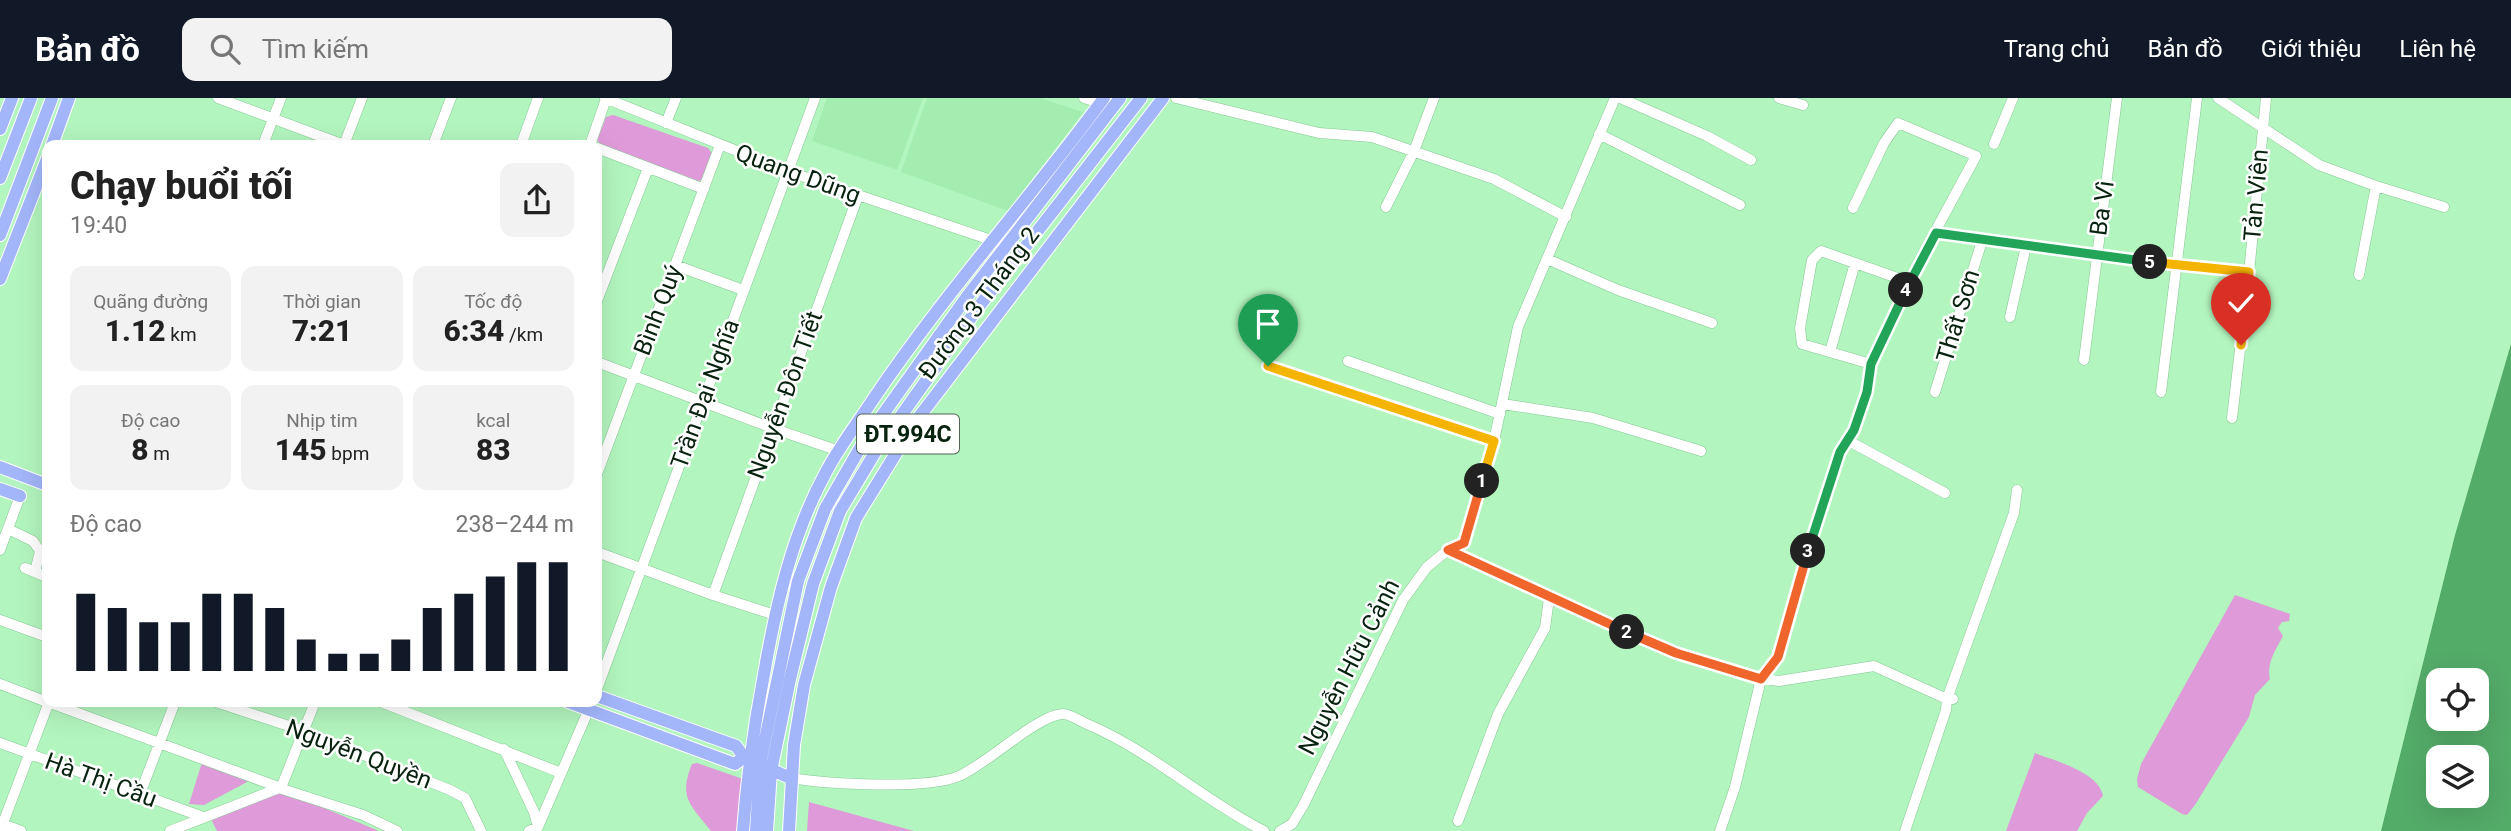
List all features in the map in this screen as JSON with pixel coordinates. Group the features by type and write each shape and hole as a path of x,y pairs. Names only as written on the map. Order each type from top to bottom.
{"main road":[{"path":"0,129 12,98"},
{"path":"0,178 30,98"},
{"path":"0,235 52,98"},
{"path":"54,140 69,98"},
{"name":"Đường 3 Tháng 2","path":"767,831 756,762 790,679 813,584 840,511 876,451 977,309 1140,98"},
{"name":"Đường 3 Tháng 2","path":"789,831 790,778 797,719 807,677 845,545 869,496 916,422 1163,98"},
{"name":"Đường 3 Tháng 2","path":"743,831 756,762 798,581 825,509 864,441 999,245 1109,102"},
{"path":"1132,109 1146,120"},
{"path":"0,137 14,142"},
{"path":"33,149 42,154"},
{"path":"0,279 42,170"},
{"name":"Đường 3 Tháng 2","path":"756,831 756,762 775,615 796,542 825,473 839,451 929,320 999,245"},
{"path":"0,467 42,483"},
{"path":"0,489 20,496"},
{"path":"829,541 845,545"},
{"path":"602,698 736,746 756,762 790,778"},
{"path":"592,707 735,765 756,762"}],"street":[{"path":"218,98 330,140"},
{"path":"265,140 281,98"},
{"path":"346,140 362,98"},
{"path":"435,140 451,98"},
{"path":"523,140 538,98"},
{"path":"592,140 606,98"},
{"name":"Quang Dũng","path":"606,98 787,171 999,245"},
{"path":"666,123 676,98"},
{"name":"Trần Đại Nghĩa","path":"602,676 815,98"},
{"path":"1084,98 1109,102"},
{"path":"1176,98 1319,133 1372,137 1494,179 1566,218"},
{"path":"1386,207 1414,151 1434,98"},
{"name":"Nguyễn Hữu Cảnh","path":"1280,831 1292,824 1303,806 1403,600 1427,567 1448,550 1464,543 1502,409 1518,327 1615,98"},
{"path":"1620,98 1707,136 1751,160"},
{"path":"1779,98 1803,105"},
{"path":"1994,144 2012,98"},
{"name":"Ba Vì","path":"2084,360 2117,98"},
{"path":"2161,392 2197,98"},
{"path":"2218,98 2319,165 2376,187 2444,207"},
{"name":"Tản Viên","path":"2232,418 2266,98"},
{"path":"1720,831 1735,787 1761,679 1778,657 1794,596 1840,452 1854,430 1867,392 1871,364 1909,282 1976,156 1898,123 1884,143 1853,208"},
{"path":"1600,134 1740,205"},
{"name":"Bình Quý","path":"602,461 720,145"},
{"path":"602,150 704,188"},
{"path":"602,284 648,168"},
{"path":"2359,275 2376,187"},
{"name":"Nguyễn Đôn Tiết","path":"713,595 858,196"},
{"path":"1936,233 2096,256 2249,272"},
{"name":"Thất Sơn","path":"1935,392 1982,241"},
{"path":"2010,317 2026,246"},
{"path":"1871,364 1802,344 1800,328 1812,260 1821,251 1909,282"},
{"path":"1547,259 1618,289 1712,323"},
{"path":"1830,352 1856,263"},
{"path":"675,265 743,290"},
{"path":"1348,361 1502,409 1593,418 1701,451"},
{"path":"602,364 839,451"},
{"path":"1268,366 1494,441"},
{"path":"1847,440 1945,494"},
{"path":"1905,831 2014,513 2017,490"},
{"path":"0,550 20,496"},
{"path":"8,529 33,541 40,551 30,570 42,575"},
{"path":"1448,550 1549,598 1676,653 1761,679 1779,681 1874,666 1950,699"},
{"path":"602,554 775,615"},
{"path":"1458,821 1498,714 1545,628 1549,598"},
{"path":"806,614 821,622"},
{"path":"0,620 42,635"},
{"path":"790,679 807,677"},
{"path":"0,684 42,700"},
{"path":"21,831 1,826 46,707"},
{"path":"62,707 281,788 363,815 397,831"},
{"path":"140,794 173,707"},
{"name":"Nguyễn Quyền","path":"231,707 304,731 450,790 465,799 481,831"},
{"path":"170,831 281,788 313,707"},
{"path":"394,707 561,773"},
{"path":"536,830 590,707"},
{"path":"790,778 866,783 935,783 958,776 984,762 1045,718 1065,714 1108,733 1264,831"},
{"name":"Hà Thị Cầu","path":"0,743 203,817"},
{"path":"504,749 534,812 536,830"}],"shaded area":[{"path":"827,98 923,98 897,170 812,141"},
{"path":"927,98 1040,98 1083,112 1008,211 901,172"},
{"path":"613,115 708,148 713,155 704,179 696,182 602,146 602,140 597,140 606,117"},
{"path":"2511,344 2511,831 2381,831 2455,535"},
{"path":"2235,595 2290,614 2289,621 2282,622 2278,628 2283,636 2271,662 2270,679 2255,695 2249,717 2195,805 2187,815 2182,814 2138,787 2137,779 2141,764"},
{"path":"2035,753 2075,768 2094,780 2100,788 2103,796 2087,813 2077,831 2006,831"},
{"path":"203,759 248,778 247,782 204,805 189,804"},
{"path":"697,763 743,779 741,831 711,831 693,807 686,785 692,764"},
{"path":"276,791 293,795 379,831 217,831 213,818"},
{"path":"809,802 914,831 807,831"}],"route":[{"path":"1268,366 1494,441 1464,543 1448,550 1676,653 1761,679 1778,657 1794,596 1840,452 1854,430 1867,392 1871,364 1917,265 1936,233 2096,256 2249,272 2241,345"}]}
